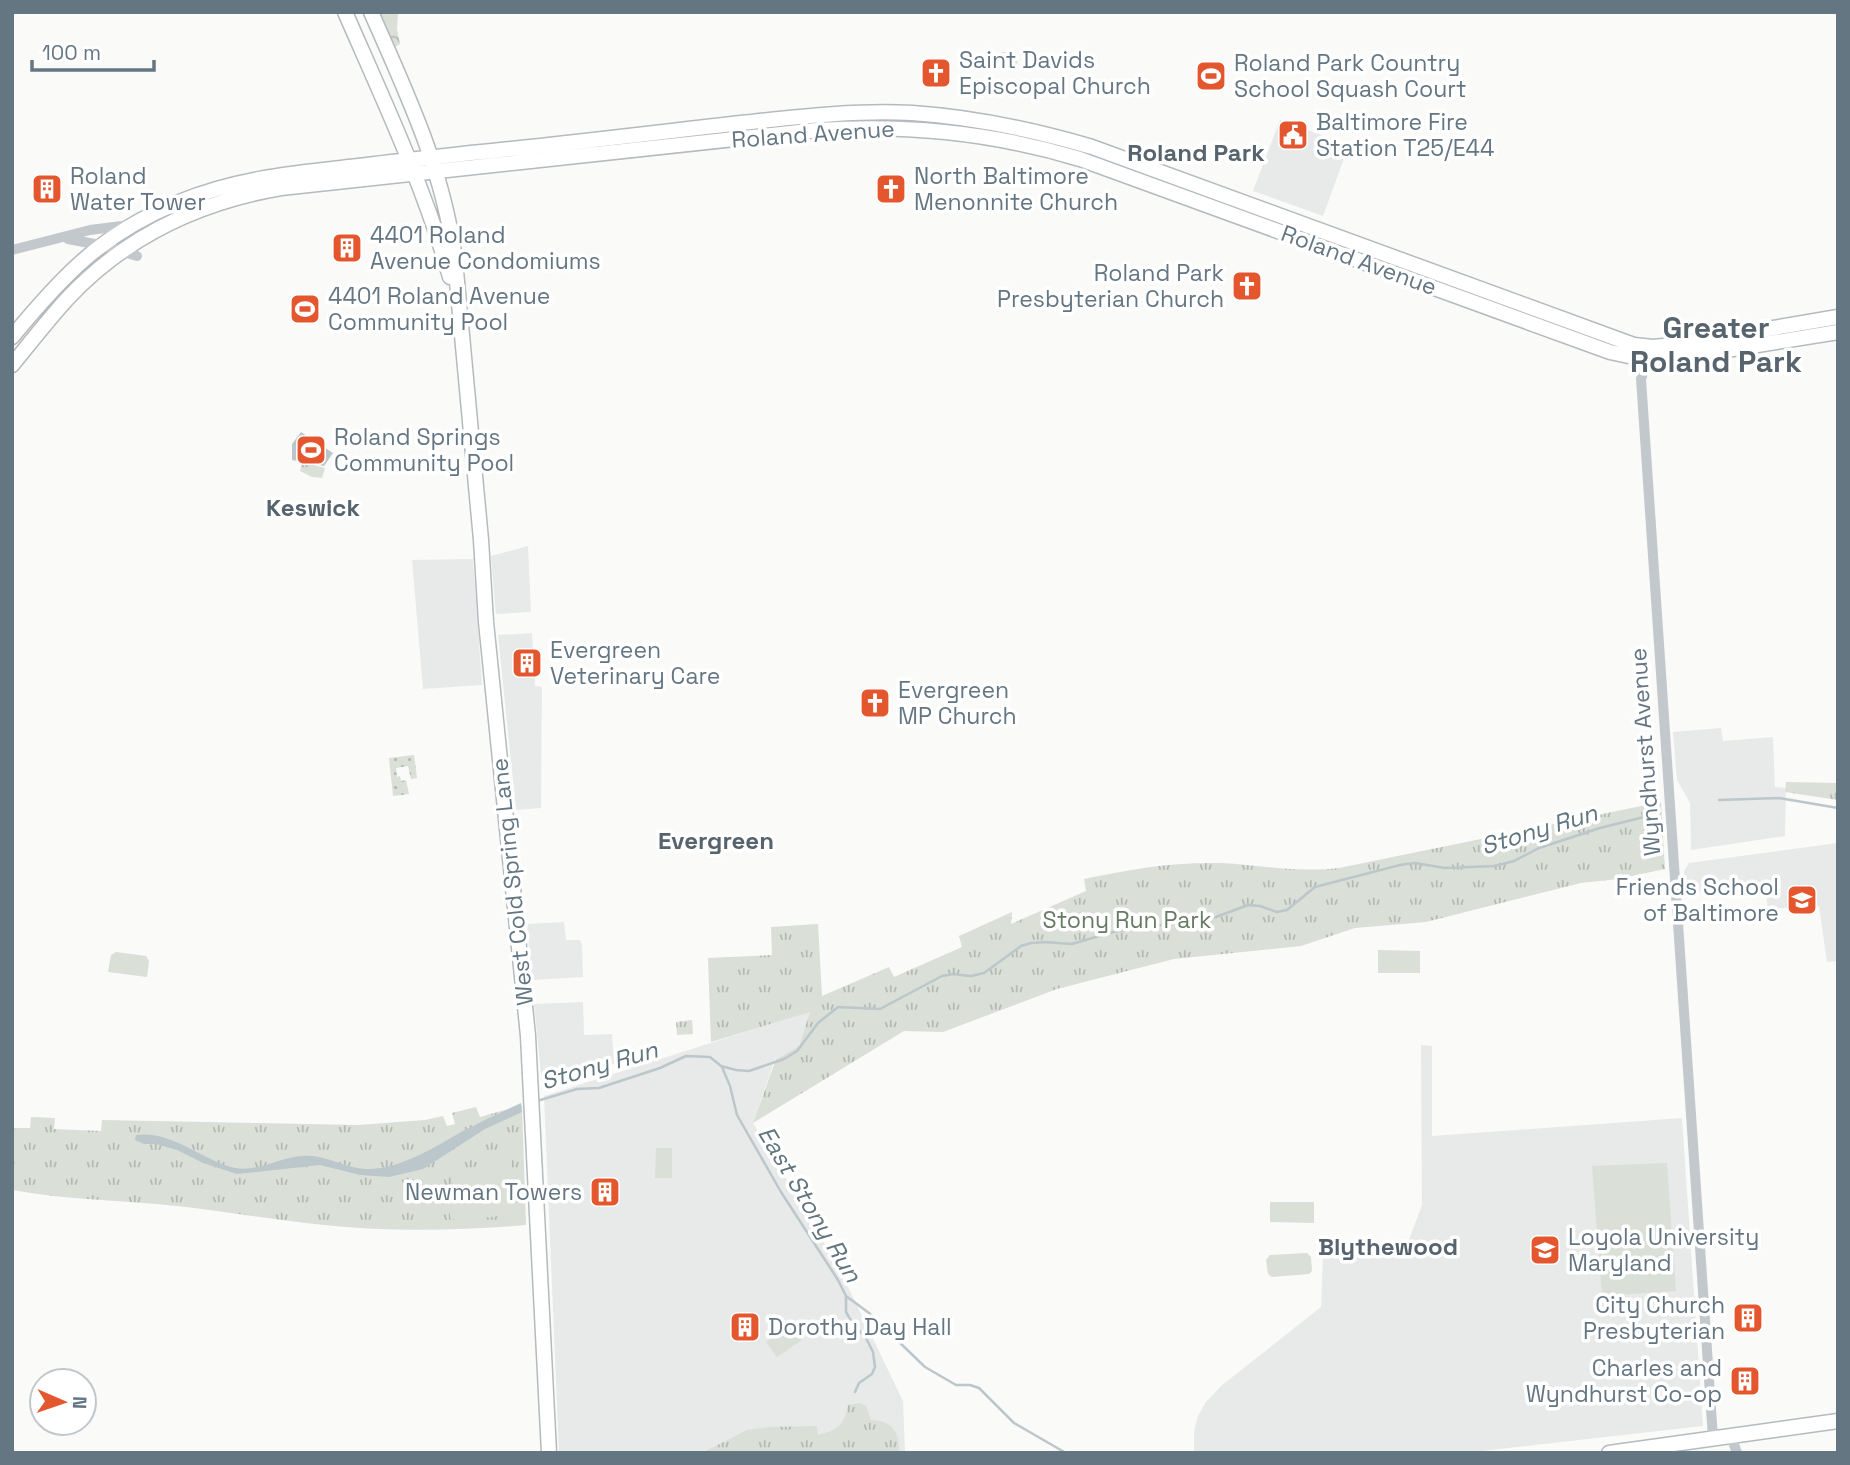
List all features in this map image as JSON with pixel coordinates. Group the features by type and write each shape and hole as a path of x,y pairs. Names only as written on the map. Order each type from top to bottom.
{"main road":[{"name":"West Cold Spring Lane","path":"345,12 412,166 440,244 460,313"},
{"name":"West Cold Spring Lane","path":"371,12 434,164 452,234 481,540 486,622 528,1037 549,1453"},
{"name":"Roland Avenue","path":"130,225 199,194 242,181 836,129 912,129 977,135 1080,159 1610,352 1651,353 1678,358 1838,332"},
{"name":"Roland Avenue","path":"129,254 143,236 170,221 231,198 281,187 412,166"},
{"path":"12,337 65,276 100,245 130,225"},
{"path":"12,365 66,300 129,254"},
{"name":"Roland Avenue","path":"1651,353 1838,317"},
{"path":"1609,1453 1838,1421"}],"street":[{"name":"Roland Avenue","path":"12,250 106,227 130,225"},
{"name":"Roland Avenue","path":"61,238 100,245 129,254"},
{"name":"Wyndhurst Avenue","path":"1651,353 1641,379 1713,1438"},
{"path":"1731,1436 1737,1453"}],"shaded area":[{"path":"1280,120 1349,145 1323,216 1253,191"},
{"name":"4401 Roland Avenue Community Pool","path":"318,299 319,318 293,320 291,301"},
{"name":"Roland Springs Community Pool","path":"301,432 333,453 324,466 292,460 292,444"},
{"path":"528,546 531,612 496,614 491,556"},
{"path":"473,559 482,685 423,689 412,560"},
{"path":"532,633 535,686 542,687 541,808 516,810 498,635"},
{"path":"1721,728 1723,741 1773,737 1775,787 1786,788 1785,836 1691,850 1690,803 1677,780 1673,732"},
{"name":"Friends School of Baltimore","path":"1838,843 1838,961 1827,962 1819,906 1768,909 1765,887 1685,893 1684,871 1689,863"},
{"path":"564,922 566,940 580,940 582,945 583,977 532,980 527,924"},
{"path":"583,1002 584,1035 612,1034 614,1064 542,1084 534,1004"},
{"path":"811,1011 799,1046 775,1059 753,1123 838,1266 903,1401 905,1453 559,1453 544,1096"},
{"name":"Loyola University Maryland","path":"1421,1045 1432,1046 1432,1136 1682,1118 1703,1426 1464,1453 1194,1453 1194,1431 1206,1402 1221,1386 1321,1307 1323,1255 1389,1254 1407,1245 1422,1205"},
{"path":"521,1103 522,1112 485,1129 423,1169 389,1177 360,1175 320,1165 237,1174 203,1163 177,1150 135,1140 136,1135 161,1137 219,1163 240,1169 311,1156 357,1168 377,1169 403,1162"}],"green space":[{"path":"378,12 398,12 400,44 393,48"},
{"path":"1001,52 1018,53 1017,68 1000,67"},
{"path":"302,462 325,468 322,478 300,471"},
{"path":"414,755 417,778 411,779 408,766 396,768 397,777 400,776 401,781 406,780 409,794 393,796 389,758"},
{"path":"1786,782 1838,783 1838,800 1785,792"},
{"name":"Stony Run Park","path":"1661,802 1665,869 1618,879 1581,883 1426,922 1355,928 1301,946 1174,959 1057,989 943,1032 904,1031 753,1123 776,1059 799,1046 810,1012 711,1042 708,958 772,955 771,927 818,924 822,996 889,967 894,977 962,947 959,936 1012,912 1011,924 1086,891 1084,879 1135,869 1185,864 1220,863 1309,870 1339,868"},
{"path":"1378,950 1420,951 1420,973 1378,973"},
{"path":"116,952 146,956 149,961 147,977 108,972 111,955"},
{"path":"692,1020 693,1034 677,1035 676,1022"},
{"path":"522,1105 526,1225 420,1230 341,1227 177,1206 12,1190 12,1128 30,1128 31,1117 55,1118 54,1129 101,1131 102,1120 358,1125 443,1116 447,1126 455,1124 452,1113 476,1107 480,1117"},
{"path":"656,1148 672,1148 672,1178 655,1178"},
{"path":"512,1152 511,1215 451,1219 449,1212 454,1175"},
{"path":"1667,1163 1676,1291 1602,1296 1592,1166"},
{"path":"1270,1202 1314,1202 1314,1223 1270,1222"},
{"path":"1307,1253 1311,1257 1312,1271 1309,1274 1272,1277 1268,1274 1266,1260 1270,1255"},
{"path":"791,1324 802,1340 777,1357 766,1342"},
{"path":"860,1403 866,1406 871,1420 884,1422 893,1429 898,1439 899,1453 702,1453 747,1430 817,1426 818,1435 825,1433 842,1422 848,1405"}],"waterway":[{"name":"Stony Run","path":"1719,800 1779,798 1838,808"},
{"name":"Stony Run","path":"537,1101 577,1089 599,1088 660,1068 686,1056 710,1057 721,1066 749,1071 784,1059 797,1051 818,1023 838,1007 880,1009 942,976 984,973 1021,946 1031,943 1072,944 1113,932 1216,917 1248,905 1277,912 1287,910 1315,887 1415,863 1445,868 1495,866 1600,828 1660,813"},
{"name":"East Stony Run","path":"722,1067 737,1115 781,1192 838,1280 846,1296 846,1312 873,1352 875,1367 872,1374 859,1383 855,1392"},
{"path":"846,1296 869,1313 925,1367 956,1385 979,1388 1014,1423 1066,1453"}],"place":[{"name":"Saint Davids Episcopal Church","path":"936,73"},
{"name":"Roland Park Country School Squash Court","path":"1211,76"},
{"name":"Baltimore Fire Station T25/E44","path":"1293,135"},
{"name":"Roland Water Tower","path":"47,189"},
{"name":"North Baltimore Menonnite Church","path":"891,189"},
{"name":"4401 Roland Avenue Condomiums","path":"347,248"},
{"name":"Roland Park Presbyterian Church","path":"1247,286"},
{"name":"4401 Roland Avenue Community Pool","path":"305,309"},
{"name":"Roland Springs Community Pool","path":"311,450"},
{"name":"Evergreen Veterinary Care","path":"527,663"},
{"name":"Evergreen MP Church","path":"875,703"},
{"name":"Friends School of Baltimore","path":"1802,900"},
{"name":"Newman Towers","path":"605,1192"},
{"name":"Loyola University Maryland","path":"1545,1250"},
{"name":"City Church Presbyterian","path":"1748,1318"},
{"name":"Dorothy Day Hall","path":"745,1327"},
{"name":"Charles and Wyndhurst Co-op","path":"1745,1381"}],"district":[{"name":"Roland Park","path":"1196,152"},
{"name":"Greater Roland Park","path":"1716,344"},
{"name":"Keswick","path":"313,507"},
{"name":"Evergreen","path":"716,840"},
{"name":"Blythewood","path":"1388,1246"}]}
